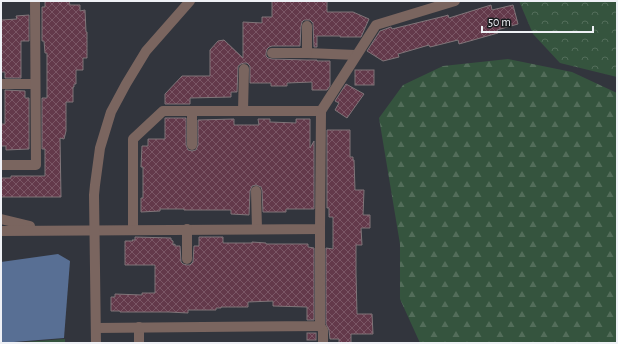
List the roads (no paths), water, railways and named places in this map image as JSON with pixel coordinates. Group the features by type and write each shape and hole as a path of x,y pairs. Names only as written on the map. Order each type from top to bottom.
{"street":[{"path":"1,165 36,165 34,1"},
{"path":"96,343 94,195 100,148 111,112 146,51 190,1"},
{"path":"323,343 323,330 320,326 321,111 376,25 455,1"},
{"path":"307,26 307,53"},
{"path":"272,53 356,55"},
{"path":"243,111 244,69"},
{"path":"1,84 35,84"},
{"path":"133,230 134,139 163,111 321,111"},
{"path":"192,111 192,145"},
{"path":"256,191 257,229"},
{"path":"1,219 45,230"},
{"path":"187,259 188,229"},
{"path":"1,231 320,229"},
{"path":"96,328 320,326"},
{"path":"139,327 139,343"}],"water":[{"path":"58,254 70,261 64,338 1,343 1,262"}]}
